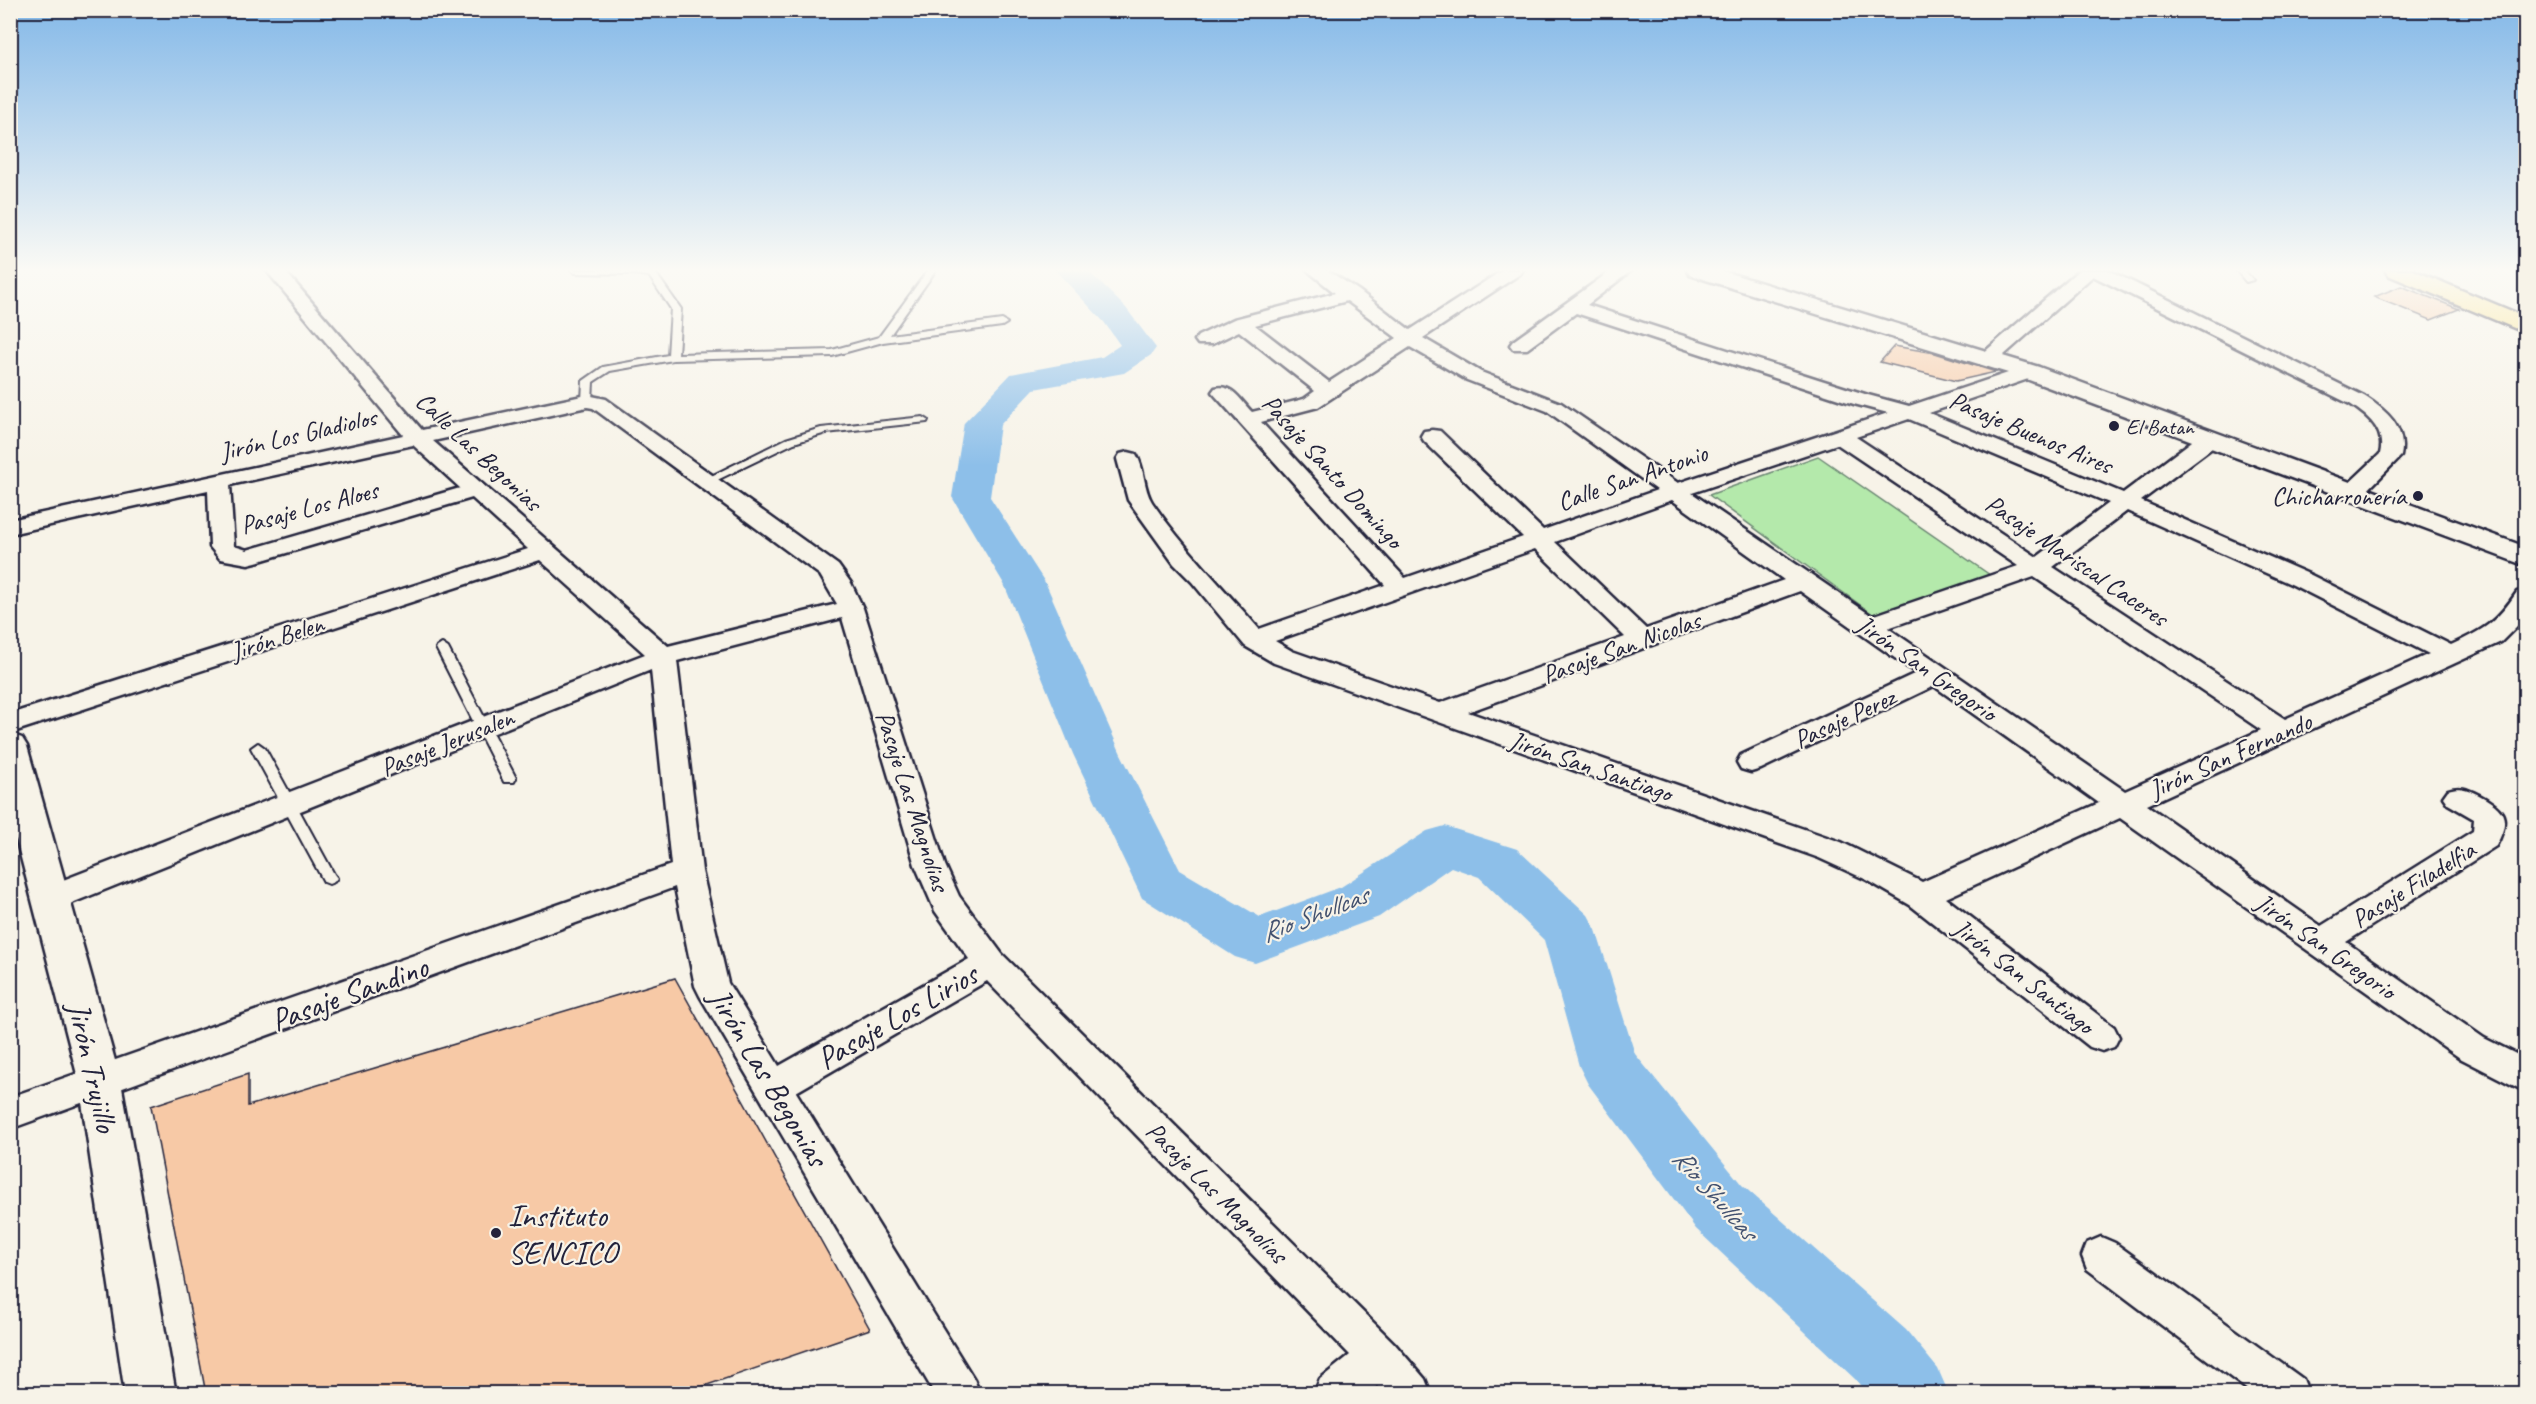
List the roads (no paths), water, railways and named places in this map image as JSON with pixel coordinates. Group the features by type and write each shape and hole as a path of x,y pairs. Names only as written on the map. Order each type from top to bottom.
{"main road":[{"path":"1914,336 2030,372 2526,557"},
{"name":"Jirón Trujillo","path":"10,746 100,1082 151,1394"}],"street":[{"name":"Calle Las Begonias","path":"330,336 416,437 663,656"},
{"path":"1205,340 1214,336"},
{"path":"1257,336 1328,392"},
{"name":"Jirón San Gregorio","path":"1406,336 1474,376 1554,407 2472,1048 2526,1077"},
{"path":"1249,419 1311,403 1413,336"},
{"path":"1520,345 1533,336"},
{"name":"Pasaje Buenos Aires","path":"1663,336 1861,400 1910,412 2125,502 2302,580 2451,655"},
{"path":"1988,359 2015,336"},
{"path":"2227,336 2357,400 2375,413 2391,435 2393,449 2390,456 2352,493"},
{"name":"Calle San Antonio","path":"1254,640 1675,491 2030,372"},
{"name":"Pasaje Santo Domingo","path":"1222,392 1401,588"},
{"name":"Jirón Los Gladiolos","path":"10,527 416,437 593,402"},
{"name":"Pasaje Las Magnolias","path":"593,402 830,570 839,583 850,608 930,865 946,902 990,963 1380,1357 1410,1394"},
{"path":"1432,436 1642,639"},
{"name":"Pasaje Mariscal Caceres","path":"1839,436 2283,731"},
{"path":"1868,626 2037,568 2208,440"},
{"name":"Jirón San Santiago","path":"1128,459 1139,500 1182,559 1201,577 1254,640 1283,657 1830,850 1878,872 1921,896 2102,1037"},
{"name":"Pasaje Los Aloes","path":"219,481 222,547 228,555 248,557 476,490"},
{"name":"Jirón Belen","path":"10,724 544,551"},
{"name":"Pasaje San Nicolas","path":"1439,713 1803,581"},
{"name":"Jirón San Fernando","path":"1921,896 2492,636 2519,609 2526,597"},
{"name":"Pasaje Jerusalen","path":"51,898 663,656 850,608"},
{"name":"Jirón Las Begonias","path":"663,656 687,871 712,986 959,1394"},
{"name":"Pasaje Perez","path":"1750,762 1937,675"},
{"name":"Pasaje Filadelfia","path":"2321,942 2485,838 2490,826 2487,813 2458,796"},
{"name":"Pasaje Sandino","path":"10,1113 687,871"},
{"name":"Pasaje Los Lirios","path":"774,1088 990,963"},
{"path":"2101,1256 2288,1394"},
{"path":"1335,1394 1380,1357"}],"lane":[{"path":"673,357 674,336"},
{"path":"882,339 885,336"},
{"path":"593,402 588,381 607,369 673,357 832,353 882,339 908,336"},
{"path":"705,482 790,441 825,430 923,420"},
{"path":"442,648 510,778"},
{"path":"258,748 329,878"}],"waterway":[{"name":"Rio Shullcas","path":"1130,336 1139,348 1112,366 1023,381 982,423 971,497 1025,584 1097,754 1161,884 1255,941 1360,902 1445,845 1498,863 1569,930 1609,1066 1719,1207 1881,1355 1913,1394"}],"place":[{"name":"El Batan","path":"2114,426"},
{"name":"Chicharronería","path":"2418,496"},
{"name":"Instituto SENCICO","path":"496,1233"}]}
